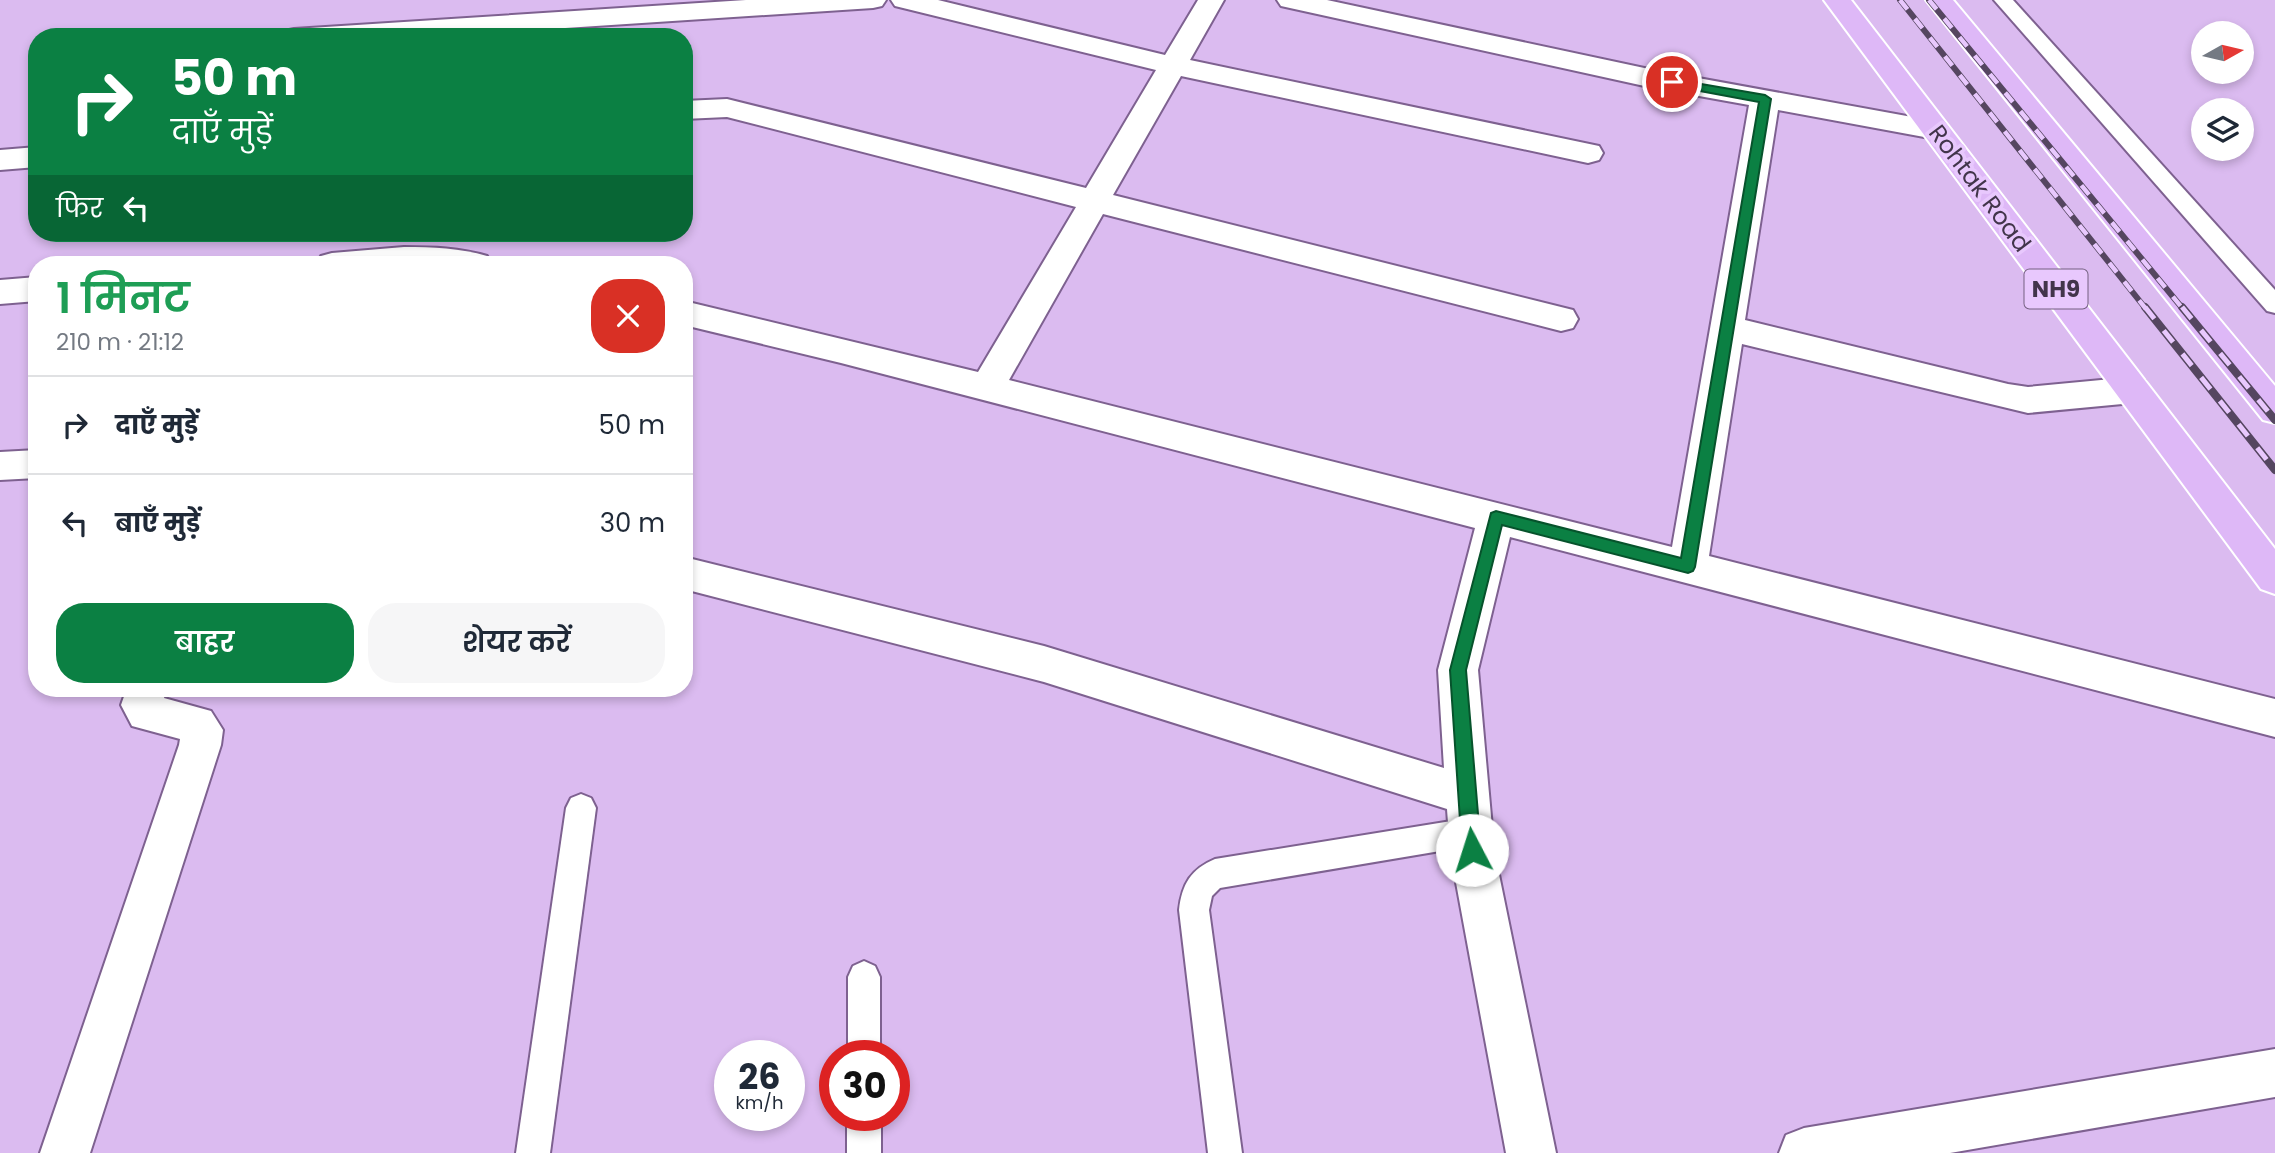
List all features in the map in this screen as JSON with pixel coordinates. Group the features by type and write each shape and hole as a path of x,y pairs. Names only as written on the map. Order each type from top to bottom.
{"highway":[{"name":"Rohtak Road","path":"1837,0 2275,578"},
{"path":"1939,0 2275,410"}],"street":[{"path":"401,28 497,20 873,0"},
{"path":"904,0 1172,65 1588,153"},
{"path":"987,387 1211,0"},
{"path":"1290,0 1649,78 1935,130"},
{"path":"1688,567 1765,99"},
{"path":"693,110 727,108 1561,319"},
{"path":"0,160 28,158"},
{"path":"0,292 28,290"},
{"path":"693,315 987,387 2275,718"},
{"path":"1728,328 2008,397 2028,400 2133,390"},
{"path":"0,467 28,465"},
{"path":"1496,518 1458,670 1469,814 1531,1153"},
{"path":"693,574 1044,664 1469,814"},
{"path":"65,1153 200,745 202,730 196,724 146,713 142,705 145,697"},
{"path":"1804,1153 2275,1073"}],"lane":[{"path":"2003,0 2275,305"},
{"path":"533,1153 581,808"},
{"path":"1225,1153 1194,910 1196,891 1202,880 1215,874 1469,814"},
{"path":"864,977 864,1040"},
{"path":"864,1131 864,1153"}],"railway":[{"path":"1900,0 2146,309"},
{"path":"1929,0 2183,309"},
{"path":"2145,307 2275,470"},
{"path":"2182,307 2275,420"}],"route":[{"path":"1472,850 1458,670 1496,518 1688,567 1765,99 1672,82"}]}
